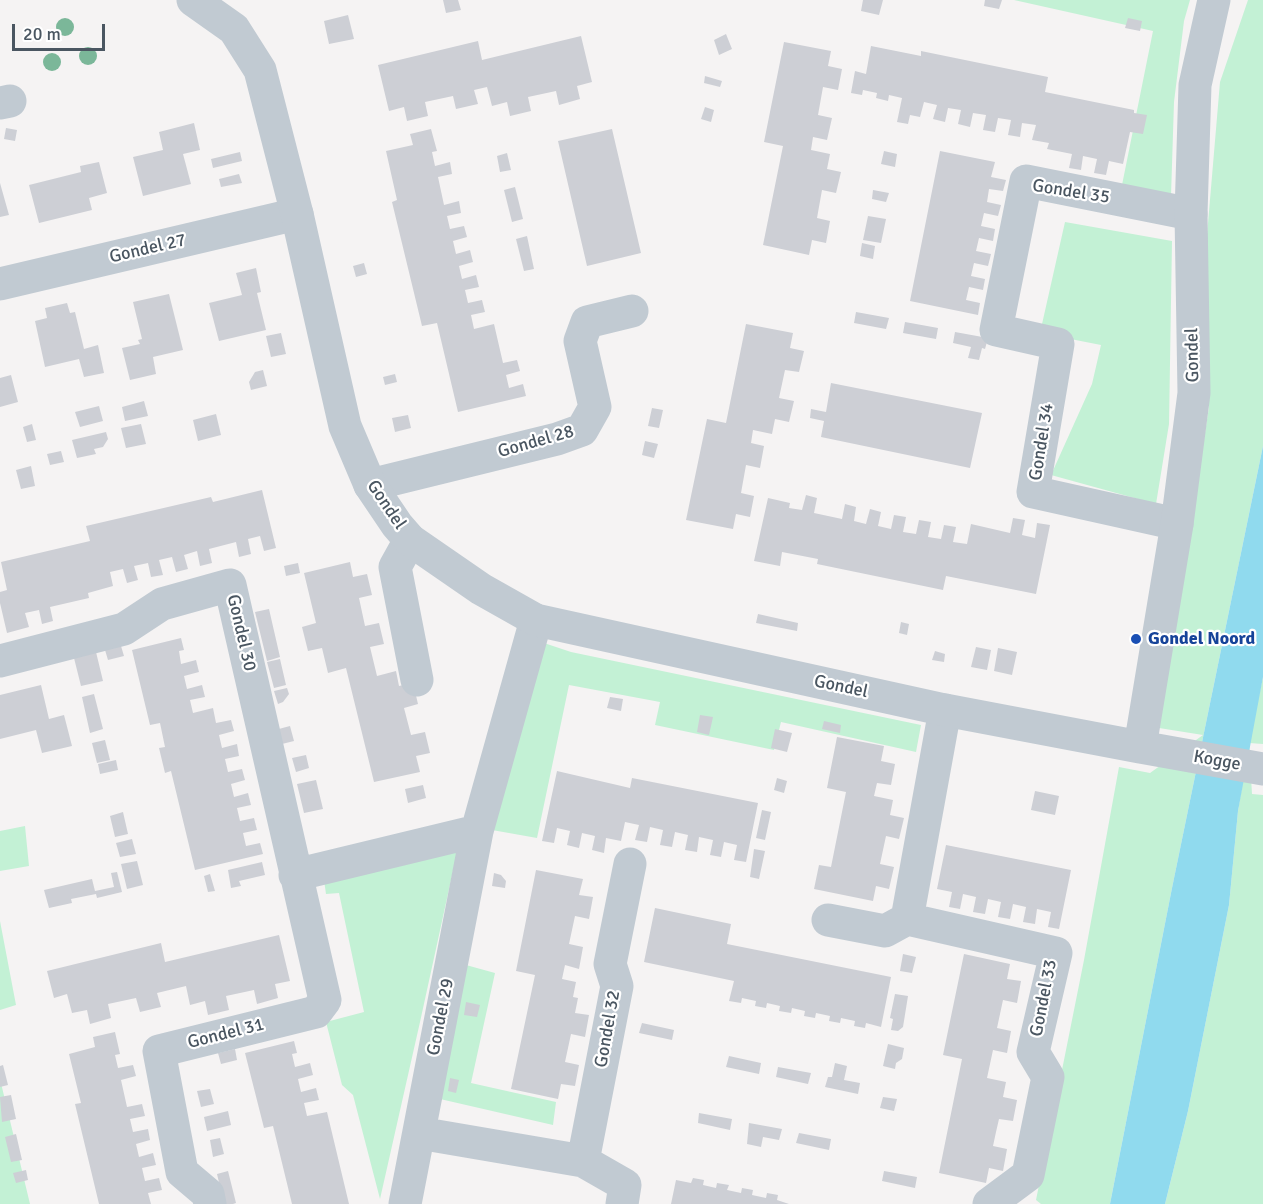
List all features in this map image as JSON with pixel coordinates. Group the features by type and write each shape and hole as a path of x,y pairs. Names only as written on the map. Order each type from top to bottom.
{"street":[{"name":"Gondel","path":"193,0 234,29 260,69 297,214 345,426 370,485 410,540 481,589 536,620 945,710 1156,750 1177,524 1194,393 1191,214 1195,86 1214,0"},
{"name":"Gondel 35","path":"996,330 1026,181 1191,214"},
{"name":"Gondel 27","path":"0,284 297,214"},
{"name":"Gondel 28","path":"370,485 557,440 582,430 595,406 580,341 587,322 632,311"},
{"name":"Gondel 34","path":"996,330 1058,344 1033,492 1177,524"},
{"path":"410,540 395,567 417,680"},
{"name":"Gondel 30","path":"4,660 124,629 162,604 230,585 295,875"},
{"name":"Gondel 29","path":"405,1204 477,831 536,620"},
{"path":"828,920 885,931 907,918 945,710"},
{"name":"Kogge","path":"1156,750 1263,769"},
{"path":"295,875 477,831"},
{"name":"Gondel 32","path":"583,1161 617,986 610,964 630,864"},
{"name":"Gondel 31","path":"210,1204 208,1194 182,1172 159,1051 316,1012 325,1000 295,875"},
{"name":"Gondel 33","path":"907,918 1056,953 1033,1052 1048,1077 1028,1175 990,1204"},
{"path":"419,1132 583,1161 625,1185 622,1204"}],"green space":[{"path":"1014,0 1190,0 1184,21 1174,102 1171,196 1122,185 1153,31"},
{"path":"1248,0 1263,0 1263,446 1110,1204 1041,1204 1036,1200 1084,960 1119,767 1150,773 1203,735 1159,728 1209,407 1207,235 1220,82"},
{"path":"1065,222 1172,241 1169,424 1156,504 1051,475 1092,384 1101,345 1040,333"},
{"path":"544,643 571,652 921,725 916,752 781,722 774,750 655,725 660,702 569,685 537,838 492,830"},
{"path":"1263,677 1263,744 1249,743 1252,794 1263,795 1263,1204 1165,1204 1188,1111 1229,905 1238,811 1249,742"},
{"path":"25,826 29,866 0,871 0,831"},
{"path":"458,848 380,1199 353,1095 342,1085 326,1022 364,1012 339,893 326,894 324,880"},
{"path":"0,921 16,1005 0,1010"},
{"path":"466,965 495,973 471,1083 556,1102 553,1125 440,1099"},
{"path":"0,1079 30,1204 0,1204"}],"water":[{"path":"1263,446 1263,677 1238,811 1229,905 1188,1111 1165,1204 1110,1204 1172,888"}],"building":[{"path":"443,0 458,0 461,10 446,13"},
{"path":"863,0 883,0 879,15 861,11"},
{"path":"985,0 1002,0 999,9 984,6"},
{"path":"348,15 354,39 329,44 324,21"},
{"path":"1128,18 1142,21 1140,31 1125,28"},
{"path":"726,34 732,49 719,55 714,40"},
{"path":"581,36 592,82 577,86 580,99 559,105 556,91 528,97 531,111 510,116 507,102 492,106 487,87 474,90 478,104 456,109 453,96 425,102 428,116 407,121 404,107 389,111 378,65 478,41 482,60"},
{"path":"784,42 831,51 828,66 842,69 838,90 823,87 818,115 832,118 827,140 813,137 811,150 830,154 827,169 841,172 836,193 822,190 817,218 830,221 826,243 812,240 809,255 763,245 783,146 764,142"},
{"path":"871,46 921,56 921,51 1048,77 1045,92 1134,110 1134,113 1147,115 1143,134 1130,132 1123,164 1109,161 1106,175 1094,173 1097,159 1083,156 1081,170 1069,168 1072,154 1047,149 1049,143 1032,140 1036,125 1022,123 1020,137 1008,135 1011,120 998,118 995,132 983,130 986,115 973,113 970,127 958,124 961,110 948,108 945,122 933,119 937,105 924,102 920,117 910,115 908,124 897,122 902,98 889,95 888,101 876,98 877,93 863,90 862,95 851,93 855,71 866,74"},
{"path":"705,76 722,81 720,87 704,83"},
{"path":"705,107 714,110 711,122 701,119"},
{"path":"194,123 200,150 183,154 191,184 143,196 133,157 163,150 159,132"},
{"path":"6,128 17,130 15,141 4,139"},
{"path":"431,129 437,151 432,152 435,166 450,162 452,174 438,177 444,205 459,201 461,213 447,216 450,229 464,226 467,237 453,241 456,254 470,250 473,262 459,266 462,279 476,275 479,287 465,290 468,303 482,300 485,312 471,315 474,329 494,324 503,363 517,360 520,371 506,375 509,388 523,384 526,396 458,412 437,323 422,326 392,202 397,200 386,151 413,145 410,134"},
{"path":"612,129 641,253 587,266 558,141"},
{"path":"884,151 897,154 895,167 881,164"},
{"path":"940,151 995,162 991,177 1006,180 1003,191 989,189 987,202 1001,205 998,216 984,213 981,226 995,229 993,241 979,238 976,251 991,254 988,266 974,263 971,276 985,279 983,290 969,287 966,300 980,303 978,315 910,301"},
{"path":"240,152 242,161 213,168 211,159"},
{"path":"507,153 511,170 500,172 497,156"},
{"path":"99,162 107,193 89,198 92,210 39,223 29,185 81,172 80,166"},
{"path":"239,174 242,183 221,187 219,179"},
{"path":"0,183 9,215 0,217"},
{"path":"515,187 523,219 512,222 504,190"},
{"path":"873,190 889,193 886,202 872,199"},
{"path":"868,216 886,219 881,243 863,240"},
{"path":"527,236 534,269 524,271 516,239"},
{"path":"862,243 875,246 873,259 860,256"},
{"path":"364,263 367,274 356,277 353,266"},
{"path":"256,268 261,292 257,293 266,330 219,341 209,303 242,295 236,273"},
{"path":"169,294 183,350 153,357 156,374 130,380 122,348 140,344 138,340 142,339 133,302"},
{"path":"67,303 70,313 75,312 84,349 98,345 104,373 84,377 79,359 45,367 35,321 47,318 45,308"},
{"path":"856,312 889,318 886,329 854,323"},
{"path":"905,322 938,328 936,339 903,333"},
{"path":"746,324 793,333 790,348 804,351 799,372 785,370 779,398 794,401 789,422 775,419 772,434 753,430 751,443 764,446 760,468 746,465 741,493 754,496 750,517 736,514 733,529 686,520 707,419 726,423"},
{"path":"955,332 988,338 979,360 968,358 971,347 953,343"},
{"path":"281,333 286,354 271,357 266,336"},
{"path":"263,370 267,386 251,390 249,382 255,372"},
{"path":"395,374 397,382 385,385 383,377"},
{"path":"11,375 18,402 0,407 0,378"},
{"path":"831,383 982,413 970,468 821,437 824,421 810,418 811,409 826,412"},
{"path":"144,401 148,416 125,421 122,407"},
{"path":"99,406 103,421 80,427 75,412"},
{"path":"652,408 663,410 659,428 648,426"},
{"path":"216,414 221,435 198,441 193,420"},
{"path":"408,415 411,428 395,432 392,418"},
{"path":"32,424 36,440 27,442 23,427"},
{"path":"141,424 146,444 126,448 121,428"},
{"path":"106,432 108,439 103,447 94,449 96,454 77,458 72,440"},
{"path":"645,441 658,444 654,458 642,455"},
{"path":"61,451 64,462 50,465 47,454"},
{"path":"31,466 35,486 21,489 16,470"},
{"path":"262,490 276,548 264,551 260,536 248,539 251,554 239,557 236,542 209,549 212,563 200,566 197,551 184,555 188,569 176,572 172,557 159,560 163,575 151,577 148,563 134,566 138,580 127,583 123,569 110,572 113,586 88,593 89,598 50,607 53,621 42,624 39,610 25,613 29,627 7,633 0,603 0,592 7,590 1,562 90,541 86,526 211,497 213,502"},
{"path":"806,495 817,498 814,513 842,519 845,504 856,507 854,521 866,524 870,509 881,512 878,526 891,529 894,515 906,517 903,532 916,534 919,520 931,522 928,537 941,539 944,525 956,527 953,542 967,544 971,524 1010,533 1013,518 1025,520 1022,535 1035,538 1037,523 1050,525 1036,594 946,576 943,590 817,564 818,559 782,552 780,566 754,561 768,498 790,503 789,508 802,510"},
{"path":"350,562 353,577 367,574 372,595 359,598 365,626 379,623 384,644 370,647 377,676 396,671 399,686 413,683 418,704 404,708 411,735 425,732 430,753 416,756 420,772 374,782 346,668 328,673 322,648 308,651 302,627 316,623 304,573"},
{"path":"298,563 300,573 286,576 284,566"},
{"path":"269,609 280,657 267,661 255,612"},
{"path":"758,614 798,623 797,631 756,623"},
{"path":"901,622 909,624 907,635 899,633"},
{"path":"181,638 184,650 179,651 181,664 196,660 199,672 184,676 187,689 202,685 205,697 190,700 193,713 213,708 216,723 231,720 234,731 219,735 222,748 237,744 239,756 225,759 228,772 242,769 245,780 231,784 234,797 248,793 251,805 237,808 240,821 254,818 257,830 243,833 246,846 260,843 263,854 195,870 171,771 165,773 159,748 165,747 160,723 150,725 132,650"},
{"path":"121,646 124,656 108,660 105,650"},
{"path":"976,647 991,650 987,670 971,667"},
{"path":"998,648 1017,652 1012,675 994,671"},
{"path":"935,651 945,654 944,662 932,660"},
{"path":"96,652 103,681 81,686 74,658"},
{"path":"280,659 286,685 274,688 267,662"},
{"path":"41,685 49,719 64,715 72,746 42,753 36,730 0,739 0,695"},
{"path":"287,688 289,694 283,702 278,704 274,691"},
{"path":"94,694 103,729 90,733 82,697"},
{"path":"610,697 623,699 621,711 607,708"},
{"path":"700,715 713,717 709,735 697,732"},
{"path":"824,721 841,725 840,733 822,729"},
{"path":"290,726 294,741 278,745 275,730"},
{"path":"775,729 792,733 787,752 771,748"},
{"path":"837,737 884,746 881,761 895,764 891,785 877,783 874,796 893,800 890,815 904,818 899,839 886,836 880,864 894,867 889,889 876,886 873,901 814,889 819,865 831,867 846,792 827,788"},
{"path":"105,740 110,760 97,763 92,743"},
{"path":"306,755 309,768 296,772 292,758"},
{"path":"116,760 118,770 100,774 98,764"},
{"path":"557,771 630,788 632,778 758,803 746,862 734,860 737,845 724,842 721,857 710,855 713,840 699,837 697,852 685,850 688,835 675,832 672,847 660,845 663,830 650,827 647,842 635,840 639,825 625,822 621,841 606,838 604,853 592,850 595,836 582,833 579,848 567,845 570,831 557,828 554,843 542,841"},
{"path":"777,778 787,781 784,793 774,790"},
{"path":"316,780 323,809 304,813 297,784"},
{"path":"423,785 426,798 408,803 405,789"},
{"path":"1035,791 1059,796 1055,815 1031,810"},
{"path":"762,810 771,812 765,840 756,838"},
{"path":"123,812 128,834 115,837 110,816"},
{"path":"132,839 136,854 120,857 116,843"},
{"path":"946,845 1071,870 1059,929 1048,927 1051,912 1037,909 1035,924 1023,922 1026,907 1013,904 1010,919 998,917 1001,902 988,899 985,914 973,912 976,897 963,894 960,909 949,907 952,892 937,889"},
{"path":"754,849 765,851 759,879 750,877"},
{"path":"137,861 143,885 127,889 121,864"},
{"path":"262,862 265,875 239,881 241,886 231,888 228,870"},
{"path":"536,870 583,879 579,895 593,897 589,919 575,916 569,944 583,947 579,969 565,965 562,979 576,982 573,997 578,998 575,1013 589,1015 585,1037 571,1034 565,1062 579,1065 575,1086 561,1084 558,1099 511,1089 535,975 516,971"},
{"path":"117,872 122,892 97,898 96,894 71,899 72,903 49,908 44,890 92,879 95,891 114,887 111,873"},
{"path":"494,873 501,875 506,881 505,888 492,886"},
{"path":"210,874 215,891 208,892 204,876"},
{"path":"655,908 731,924 727,944 891,977 881,1027 866,1023 865,1028 854,1026 855,1021 841,1018 840,1023 829,1021 830,1016 816,1013 815,1018 804,1016 805,1011 792,1008 791,1013 779,1011 780,1006 767,1003 766,1008 755,1006 756,1001 742,998 741,1003 729,1001 734,981 644,962"},
{"path":"279,935 290,981 275,984 278,998 257,1004 254,990 226,996 229,1010 208,1015 205,1001 190,1005 186,986 157,993 161,1007 140,1012 136,998 108,1004 111,1018 90,1024 87,1010 72,1013 67,994 54,998 47,971 161,943 165,962"},
{"path":"903,954 916,957 912,973 900,971"},
{"path":"964,954 1010,964 1007,979 1021,981 1017,1003 1003,1000 997,1028 1011,1031 1007,1053 993,1050 987,1078 1006,1082 1003,1097 1017,1100 1013,1121 999,1119 993,1146 1007,1149 1003,1171 989,1168 986,1183 939,1173 962,1059 943,1055"},
{"path":"895,994 908,996 903,1027 898,1031 891,1030 893,1019 890,1018"},
{"path":"466,1002 480,1005 477,1017 464,1015"},
{"path":"642,1023 674,1030 672,1040 639,1033"},
{"path":"115,1032 120,1054 115,1055 118,1068 133,1065 136,1076 121,1080 127,1107 142,1104 145,1116 130,1119 133,1132 148,1129 150,1140 136,1144 139,1157 153,1153 156,1165 142,1168 145,1181 159,1178 162,1190 148,1193 151,1204 99,1204 75,1104 81,1103 69,1054 95,1047 93,1037"},
{"path":"294,1041 297,1053 292,1054 295,1067 310,1063 313,1075 298,1079 301,1092 316,1088 319,1100 304,1103 307,1116 327,1112 349,1204 292,1204 273,1126 264,1128 245,1053"},
{"path":"888,1044 904,1048 902,1059 896,1063 895,1069 883,1066"},
{"path":"235,1049 237,1060 221,1064 218,1053"},
{"path":"729,1056 761,1063 759,1074 726,1067"},
{"path":"835,1063 847,1066 844,1080 860,1083 858,1094 825,1087 828,1077 832,1077"},
{"path":"3,1065 8,1085 0,1087 0,1066"},
{"path":"778,1067 811,1073 808,1084 776,1077"},
{"path":"450,1078 459,1080 456,1093 448,1091"},
{"path":"210,1089 214,1104 201,1107 197,1091"},
{"path":"11,1095 16,1119 2,1122 0,1097"},
{"path":"883,1097 897,1099 894,1111 880,1108"},
{"path":"228,1111 231,1125 207,1131 204,1117"},
{"path":"699,1113 732,1119 730,1130 698,1123"},
{"path":"749,1123 782,1129 779,1140 763,1137 761,1147 747,1144"},
{"path":"799,1133 831,1139 829,1150 796,1143"},
{"path":"16,1134 22,1160 11,1162 5,1137"},
{"path":"220,1138 224,1154 213,1157 210,1140"},
{"path":"26,1170 28,1180 16,1183 13,1173"},
{"path":"228,1171 236,1203 233,1204 224,1204 217,1174"},
{"path":"884,1171 917,1177 915,1188 882,1181"},
{"path":"693,1178 704,1180 703,1185 716,1188 717,1183 729,1185 727,1190 741,1193 742,1188 753,1190 752,1195 766,1198 767,1193 778,1195 777,1200 789,1204 671,1204 676,1180 691,1183"}],"place":[{"name":"Gondel Noord","path":"1136,639"}]}
